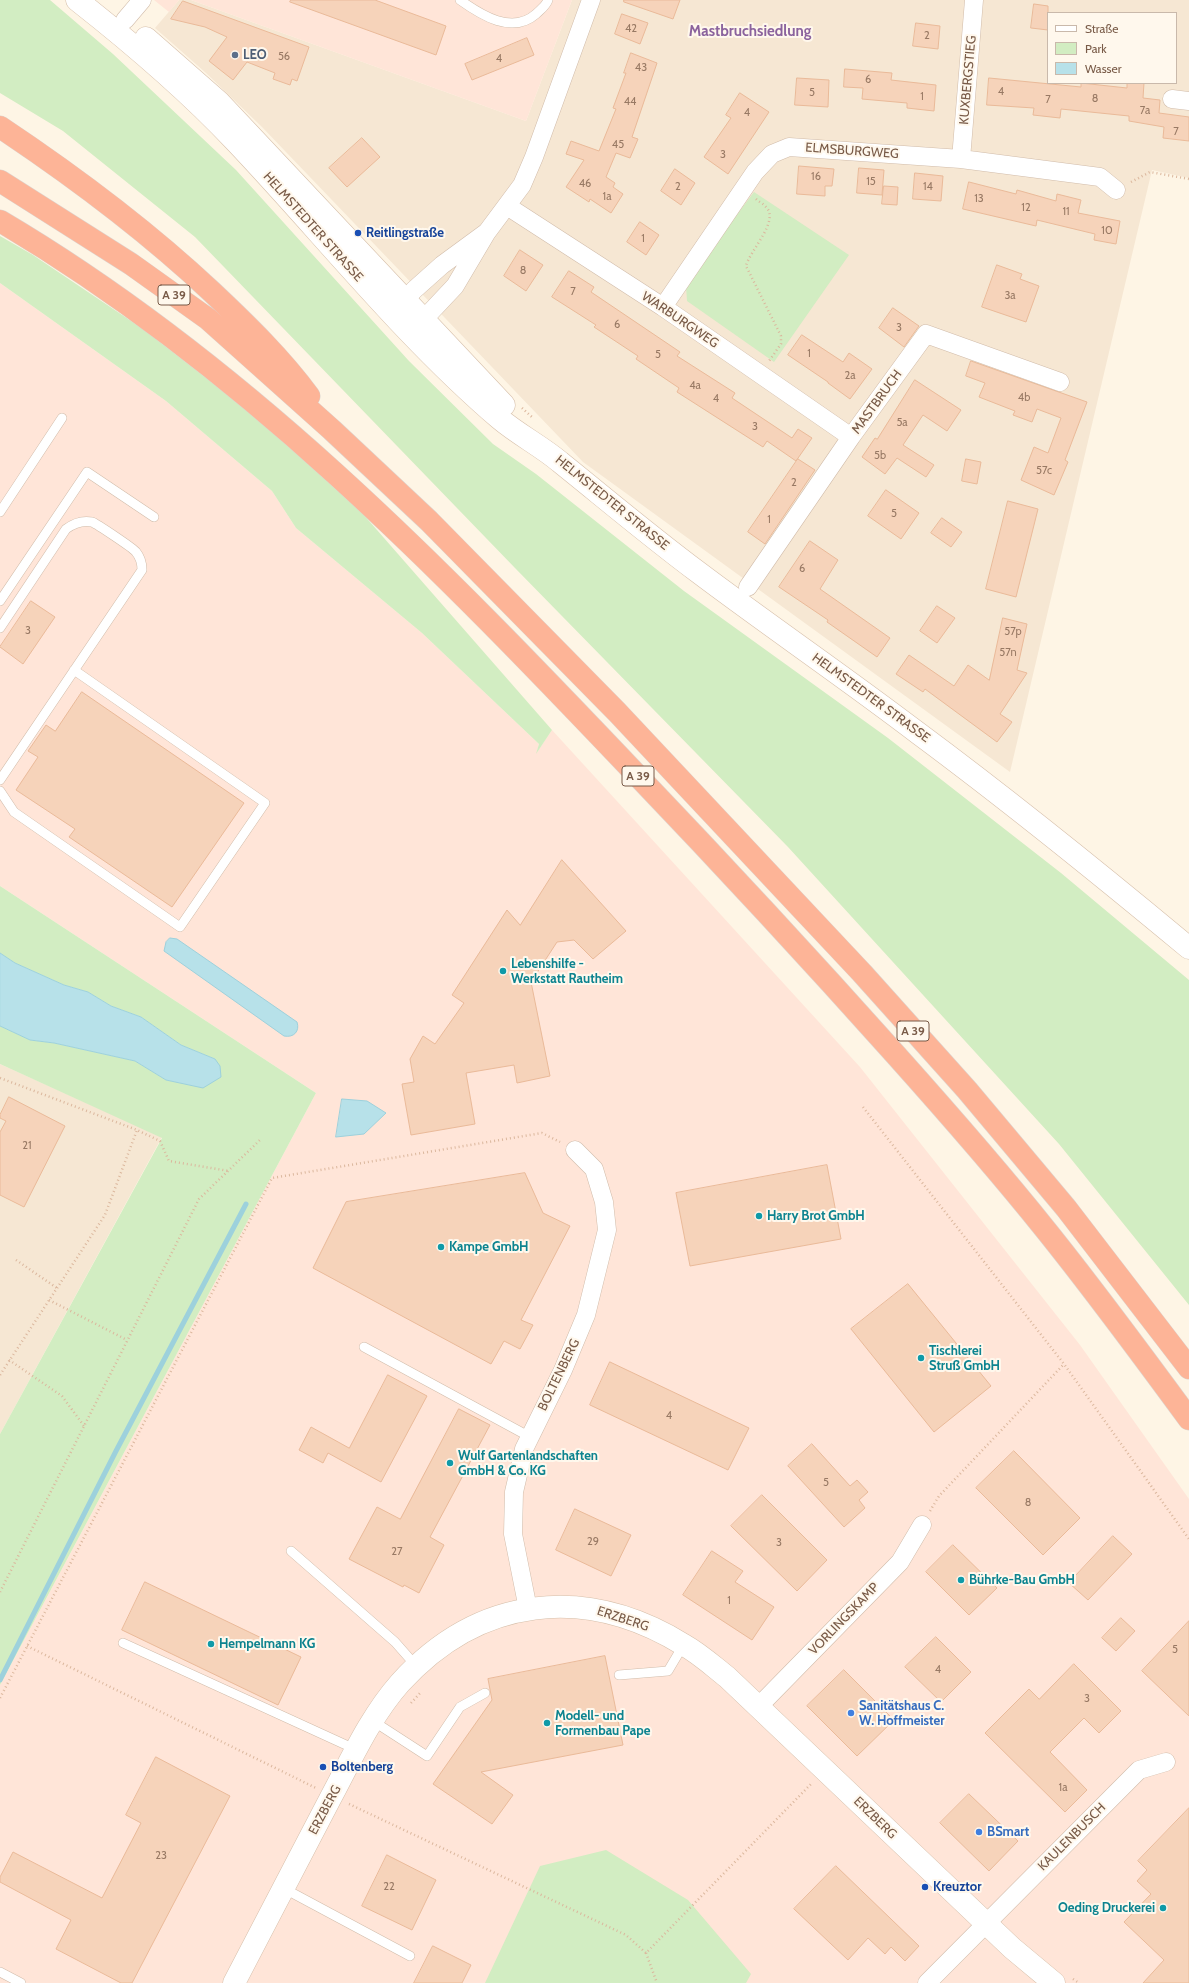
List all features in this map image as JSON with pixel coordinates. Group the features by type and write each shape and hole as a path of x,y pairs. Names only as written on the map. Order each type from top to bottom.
{"highway":[{"path":"0,127 54,162 113,206 174,256 245,323 293,375 332,430"},
{"name":"A 39","path":"0,181 131,264 208,319 332,430 429,521 617,712 862,973 966,1090 1066,1208 1189,1368"},
{"name":"A 39","path":"0,221 109,290 182,343 265,410 364,500 515,647 732,875 944,1109 1044,1227 1189,1419"}],"street":[{"name":"HELMSTEDTER STRASSE","path":"77,0 151,62 234,140 401,309 423,320 549,453"},
{"name":"HELMSTEDTER STRASSE","path":"100,0 175,62 219,102 294,180 401,309 439,363 503,422 549,453 645,531 700,573 917,732 1022,812 1088,864 1189,948"},
{"path":"125,20 142,0"},
{"path":"423,320 456,286 487,232 522,184 534,157 591,0"},
{"name":"KUXBERGSTIEG","path":"961,159 974,0"},
{"name":"ELMSBURGWEG","path":"663,307 755,172 772,154 789,147 961,159 1100,177 1116,190"},
{"name":"WARBURGWEG","path":"507,206 663,307 851,437"},
{"path":"401,309 442,265 487,232"},
{"name":"MASTBRUCH","path":"748,587 851,437 926,334 1060,382"},
{"name":"BOLTENBERG","path":"528,1609 513,1534 514,1492 524,1449 563,1370 586,1315 607,1230 604,1202 594,1169 575,1150"},
{"name":"VORLINGSKAMP","path":"758,1707 900,1562 922,1525"},
{"name":"ERZBERG","path":"234,1983 330,1796 372,1722 400,1683 444,1644 469,1628 496,1617 528,1609 556,1606 600,1610 630,1619 684,1644 727,1677 986,1923 1029,1963 1054,1983"},
{"name":"KAULENBUSCH","path":"986,1923 1139,1770 1166,1762"},
{"path":"927,1983 986,1923"}],"lane":[{"path":"460,0 479,14 505,23 529,20 546,4 548,0"},
{"path":"0,512 62,418"},
{"path":"0,601 87,472 154,518"},
{"path":"0,628 66,529 72,524 80,521 94,522 135,551 141,560 142,570 0,780"},
{"path":"0,791 14,812 180,928 264,804 74,670"},
{"path":"364,1347 530,1437"},
{"path":"291,1551 395,1642 417,1667"},
{"path":"123,1643 357,1750"},
{"path":"619,1675 668,1671 684,1644"},
{"path":"372,1722 427,1756 460,1707 484,1692"},
{"path":"283,1888 410,1956"},
{"path":"0,1972 21,1983"}],"path":[{"path":"1116,190 1150,172 1189,180"},
{"path":"743,190 768,208 771,217 768,228 748,257 746,266 781,336 781,344 760,374"},
{"path":"0,1078 137,1130 160,1141 168,1161 229,1170"},
{"path":"863,1107 1064,1364 1189,1539"},
{"path":"0,1375 105,1215 137,1130"},
{"path":"0,1698 272,1178 542,1133 575,1150"},
{"path":"0,1592 199,1199 261,1140"},
{"path":"16,1260 57,1288"},
{"path":"49,1300 128,1340"},
{"path":"9,1360 62,1396 84,1426"},
{"path":"922,1525 940,1496 1064,1364"},
{"path":"27,1646 330,1796 626,1935 646,1953 657,1983"},
{"path":"409,1704 426,1687"},
{"path":"646,1953 825,1770"},
{"path":"330,1796 353,1799"}],"shaded area":[{"path":"154,0 179,0 169,12"},
{"path":"179,0 191,0 526,121 572,0 1189,0 1189,178 1152,170 1010,772 583,462 262,127 206,73 155,28"},
{"path":"191,0 572,0 526,121"},
{"path":"0,283 166,401 272,491 296,528 422,633 539,744 537,752 552,730 860,1067 1080,1345 1189,1499 1189,1983 0,1983 0,1685 316,1093 0,886"},
{"path":"0,1064 162,1137 0,1434"}],"green space":[{"path":"0,0 50,0 113,54 236,170 409,361 493,444 536,474 684,591 888,738 1061,873 1189,980 1189,1305 1059,1144 788,847 515,568 195,237 63,131 0,93"},
{"path":"754,192 849,255 774,362 687,301 686,286 693,273"},
{"path":"0,236 33,255 143,329 257,417 363,514 552,730 536,754 539,744 422,633 296,528 272,491 166,401 0,283"},
{"path":"0,886 316,1093 0,1685 0,1434 162,1138 0,1064 0,1026 30,1040 54,1043 135,1061 166,1080 203,1087 215,1059 181,1045 141,1017 111,1006 88,992 64,985 15,963 0,953"},
{"path":"606,1850 688,1900 751,1974 746,1983 485,1983 540,1866"}],"water":[{"path":"170,938 177,939 297,1022 297,1031 291,1036 284,1036 164,951 166,942"},
{"path":"0,953 15,963 64,985 88,992 111,1006 141,1017 181,1045 215,1059 220,1066 221,1077 203,1088 166,1080 135,1061 54,1043 30,1040 0,1026"},
{"path":"342,1099 367,1101 386,1113 364,1134 336,1137"}],"building":[{"path":"291,0 375,0 446,26 436,55 290,2"},
{"path":"624,0 680,0 673,19 624,2"},
{"path":"183,1 309,47 297,81 292,79 290,85 273,79 275,73 247,62 233,80 209,61 227,37 205,27 171,19"},
{"path":"1034,4 1048,6 1047,30 1031,28"},
{"path":"622,14 648,23 640,44 615,34"},
{"path":"916,23 940,26 938,49 913,46"},
{"path":"527,38 534,55 472,80 465,64"},
{"path":"631,53 657,63 632,137 638,139 630,158 616,153 606,177 615,183 613,187 623,194 611,213 590,199 589,202 566,187 584,160 566,154 571,141 599,151 616,109 613,108 626,73 624,73"},
{"path":"845,69 892,73 891,80 936,85 934,111 907,108 907,103 862,99 863,88 844,87"},
{"path":"797,78 829,80 828,107 795,105"},
{"path":"989,78 1081,87 1081,84 1090,84 1127,88 1127,84 1144,84 1143,98 1160,100 1159,113 1189,117 1189,141 1163,138 1164,127 1129,121 1129,116 1061,109 1060,118 1033,115 1034,108 987,105"},
{"path":"740,93 769,112 728,174 704,157 731,118 726,115"},
{"path":"362,138 380,157 347,187 329,168"},
{"path":"799,166 834,169 832,186 825,186 825,196 797,194"},
{"path":"859,168 884,170 882,195 857,193"},
{"path":"675,169 695,183 681,205 661,191"},
{"path":"915,173 943,176 941,201 913,199"},
{"path":"969,182 1016,194 1017,190 1056,201 1057,194 1081,200 1078,213 1120,221 1116,244 1094,240 1095,234 1037,220 1036,226 963,209"},
{"path":"884,186 898,187 897,205 882,204"},
{"path":"640,222 659,235 646,255 627,242"},
{"path":"520,250 543,265 526,291 504,276"},
{"path":"997,265 1022,274 1020,279 1039,286 1026,322 982,307"},
{"path":"569,271 594,287 591,292 680,352 677,356 735,393 732,398 792,438 798,429 812,438 796,461 767,441 763,447 677,392 679,388 636,359 638,356 594,327 596,325 552,297"},
{"path":"893,308 919,326 904,347 879,328"},
{"path":"802,335 843,362 849,353 872,369 850,399 788,355"},
{"path":"971,361 1087,402 1065,460 1068,462 1054,495 1021,480 1034,447 1048,453 1061,418 1037,409 1032,422 1013,415 1015,411 979,397 985,383 966,376"},
{"path":"915,380 961,410 947,431 923,415 903,445 934,465 926,477 897,458 885,474 862,457 875,438 877,439"},
{"path":"798,459 815,470 765,544 748,532"},
{"path":"966,459 981,462 977,484 962,481"},
{"path":"886,490 919,513 901,539 868,516"},
{"path":"1008,501 1038,509 1016,597 986,589"},
{"path":"942,518 962,532 951,547 931,533"},
{"path":"810,541 838,560 820,589 890,638 877,657 827,622 828,620 779,587"},
{"path":"31,601 55,617 23,664 0,647"},
{"path":"937,606 955,618 937,643 920,631"},
{"path":"1003,618 1027,624 1017,670 1027,673 1000,714 1012,722 997,742 925,689 923,692 896,674 909,655 954,686 968,665 989,680"},
{"path":"82,692 244,803 172,907 69,837 75,829 16,790 38,757 28,751 46,725 55,731"},
{"name":"Lebenshilfe - Werkstatt Rautheim","path":"562,860 626,931 593,959 574,940 557,942 531,982 550,1076 517,1083 514,1065 466,1073 475,1124 411,1135 402,1084 414,1082 410,1059 423,1036 435,1044 464,1003 452,995 507,910 520,925"},
{"path":"9,1097 65,1126 24,1207 0,1195 0,1132 6,1121 0,1118 0,1115"},
{"name":"Harry Brot GmbH","path":"827,1165 841,1239 690,1266 676,1193"},
{"name":"Kampe GmbH","path":"525,1173 543,1213 570,1226 521,1320 533,1325 520,1349 504,1341 491,1364 313,1268 346,1202"},
{"name":"Tischlerei Struß GmbH","path":"908,1284 991,1386 934,1432 851,1329"},
{"path":"610,1362 749,1428 728,1470 590,1405"},
{"path":"388,1375 427,1396 381,1482 328,1453 323,1463 299,1450 311,1427 349,1448"},
{"path":"459,1409 490,1425 430,1537 444,1545 419,1593 404,1585 403,1587 349,1559 377,1507 400,1519"},
{"path":"812,1444 850,1486 857,1480 868,1492 859,1500 865,1508 844,1527 788,1466"},
{"path":"1014,1451 1080,1518 1043,1555 976,1488"},
{"path":"762,1495 827,1560 797,1591 731,1526"},
{"path":"575,1509 631,1535 611,1576 556,1550"},
{"path":"1113,1536 1132,1554 1088,1600 1069,1583"},
{"name":"Bührke-Bau GmbH","path":"953,1545 997,1588 969,1615 926,1572"},
{"path":"712,1551 743,1571 735,1582 774,1607 752,1640 683,1595"},
{"name":"Hempelmann KG","path":"145,1582 301,1657 278,1705 122,1630"},
{"path":"1121,1618 1135,1631 1116,1651 1102,1638"},
{"path":"1189,1621 1189,1716 1142,1671"},
{"path":"936,1637 971,1672 941,1702 905,1667"},
{"name":"Modell- und Formenbau Pape","path":"605,1656 623,1745 481,1772 513,1795 492,1824 433,1784 492,1700 488,1679"},
{"path":"1074,1664 1121,1711 1099,1733 1084,1718 1050,1752 1087,1790 1065,1812 985,1733 1029,1689 1039,1699"},
{"name":"Sanitätshaus C. W. Hoffmeister","path":"844,1670 894,1720 857,1756 807,1706"},
{"path":"156,1757 230,1796 132,1983 121,1983 56,1949 71,1920 0,1882 0,1877 13,1852 102,1898 141,1823 126,1815"},
{"name":"BSmart","path":"969,1794 1018,1841 989,1871 940,1823"},
{"name":"Oeding Druckerei","path":"1189,1808 1189,1983 1143,1983 1164,1960 1124,1922 1151,1894 1137,1881 1147,1870 1138,1861"},
{"path":"387,1855 436,1880 412,1930 362,1906"},
{"path":"836,1866 919,1946 905,1961 891,1947 885,1954 868,1938 848,1960 794,1909"},
{"path":"433,1946 471,1965 462,1983 414,1983"}],"waterway":[{"path":"0,1680 116,1451 246,1204"}],"place":[{"name":"LEO","path":"235,55"},
{"name":"Reitlingstraße","path":"358,233"},
{"name":"Lebenshilfe - Werkstatt Rautheim","path":"503,971"},
{"name":"Harry Brot GmbH","path":"759,1216"},
{"name":"Kampe GmbH","path":"441,1247"},
{"name":"Tischlerei Struß GmbH","path":"921,1358"},
{"name":"Wulf Gartenlandschaften GmbH & Co. KG","path":"450,1463"},
{"name":"Bührke-Bau GmbH","path":"961,1580"},
{"name":"Hempelmann KG","path":"211,1644"},
{"name":"Sanitätshaus C. W. Hoffmeister","path":"851,1713"},
{"name":"Modell- und Formenbau Pape","path":"547,1723"},
{"name":"Boltenberg","path":"323,1767"},
{"name":"BSmart","path":"979,1832"},
{"name":"Kreuztor","path":"925,1887"},
{"name":"Oeding Druckerei","path":"1163,1908"}],"district":[{"name":"Mastbruchsiedlung","path":"750,32"}]}
